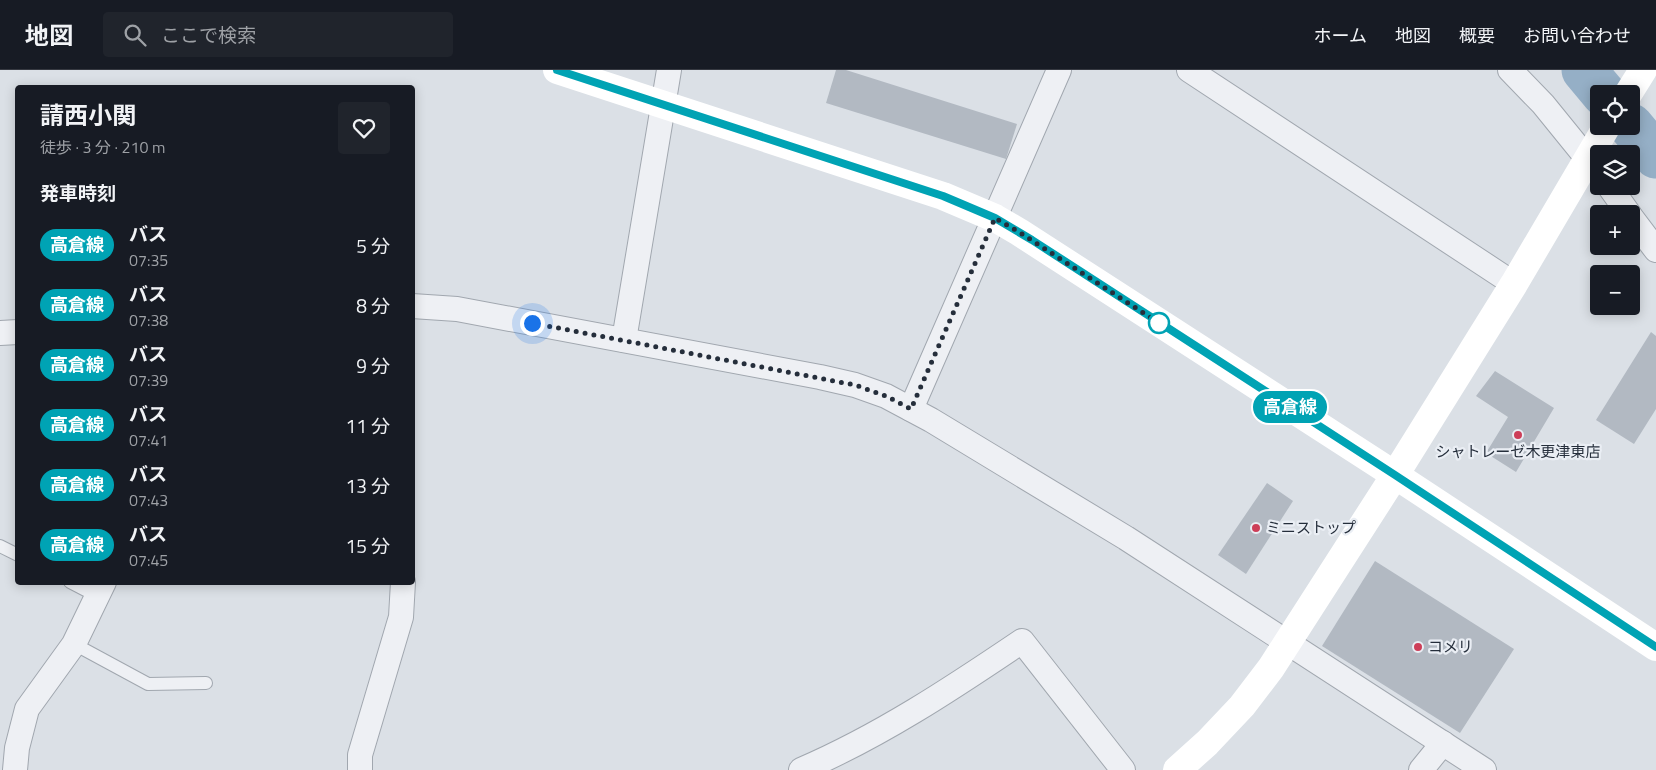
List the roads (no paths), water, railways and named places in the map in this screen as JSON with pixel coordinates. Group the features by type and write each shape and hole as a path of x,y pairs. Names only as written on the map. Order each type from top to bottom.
{"street":[{"path":"557,70 943,196 995,218 1395,475 1656,647"},
{"path":"624,340 669,70"},
{"path":"911,409 1059,70"},
{"path":"1189,70 1514,284"},
{"path":"1510,70 1543,104 1590,161"},
{"path":"1633,85 1642,70"},
{"path":"1177,770 1208,744 1242,706 1271,668 1395,475 1514,284 1590,170"},
{"path":"1640,228 1656,250"},
{"path":"415,306 457,309 624,340 855,385 886,396 911,409 1126,538 1484,770"},
{"path":"0,333 15,332"},
{"path":"360,770 360,755 402,617 403,585"},
{"path":"14,770 17,748 27,710 74,644 100,589"},
{"path":"802,770 897,722 1022,641 1124,770"},
{"path":"1421,770 1443,743"}],"lane":[{"path":"0,546 15,554"},
{"path":"83,585 100,589"},
{"path":"74,644 148,684 206,683"}],"waterway":[{"path":"1584,70 1596,85"},
{"path":"1638,135 1656,156"}],"place":[{"name":"シャトレーゼ木更津東店","path":"1518,435"},
{"name":"ミニストップ","path":"1256,528"},
{"name":"コメリ","path":"1418,647"}]}
